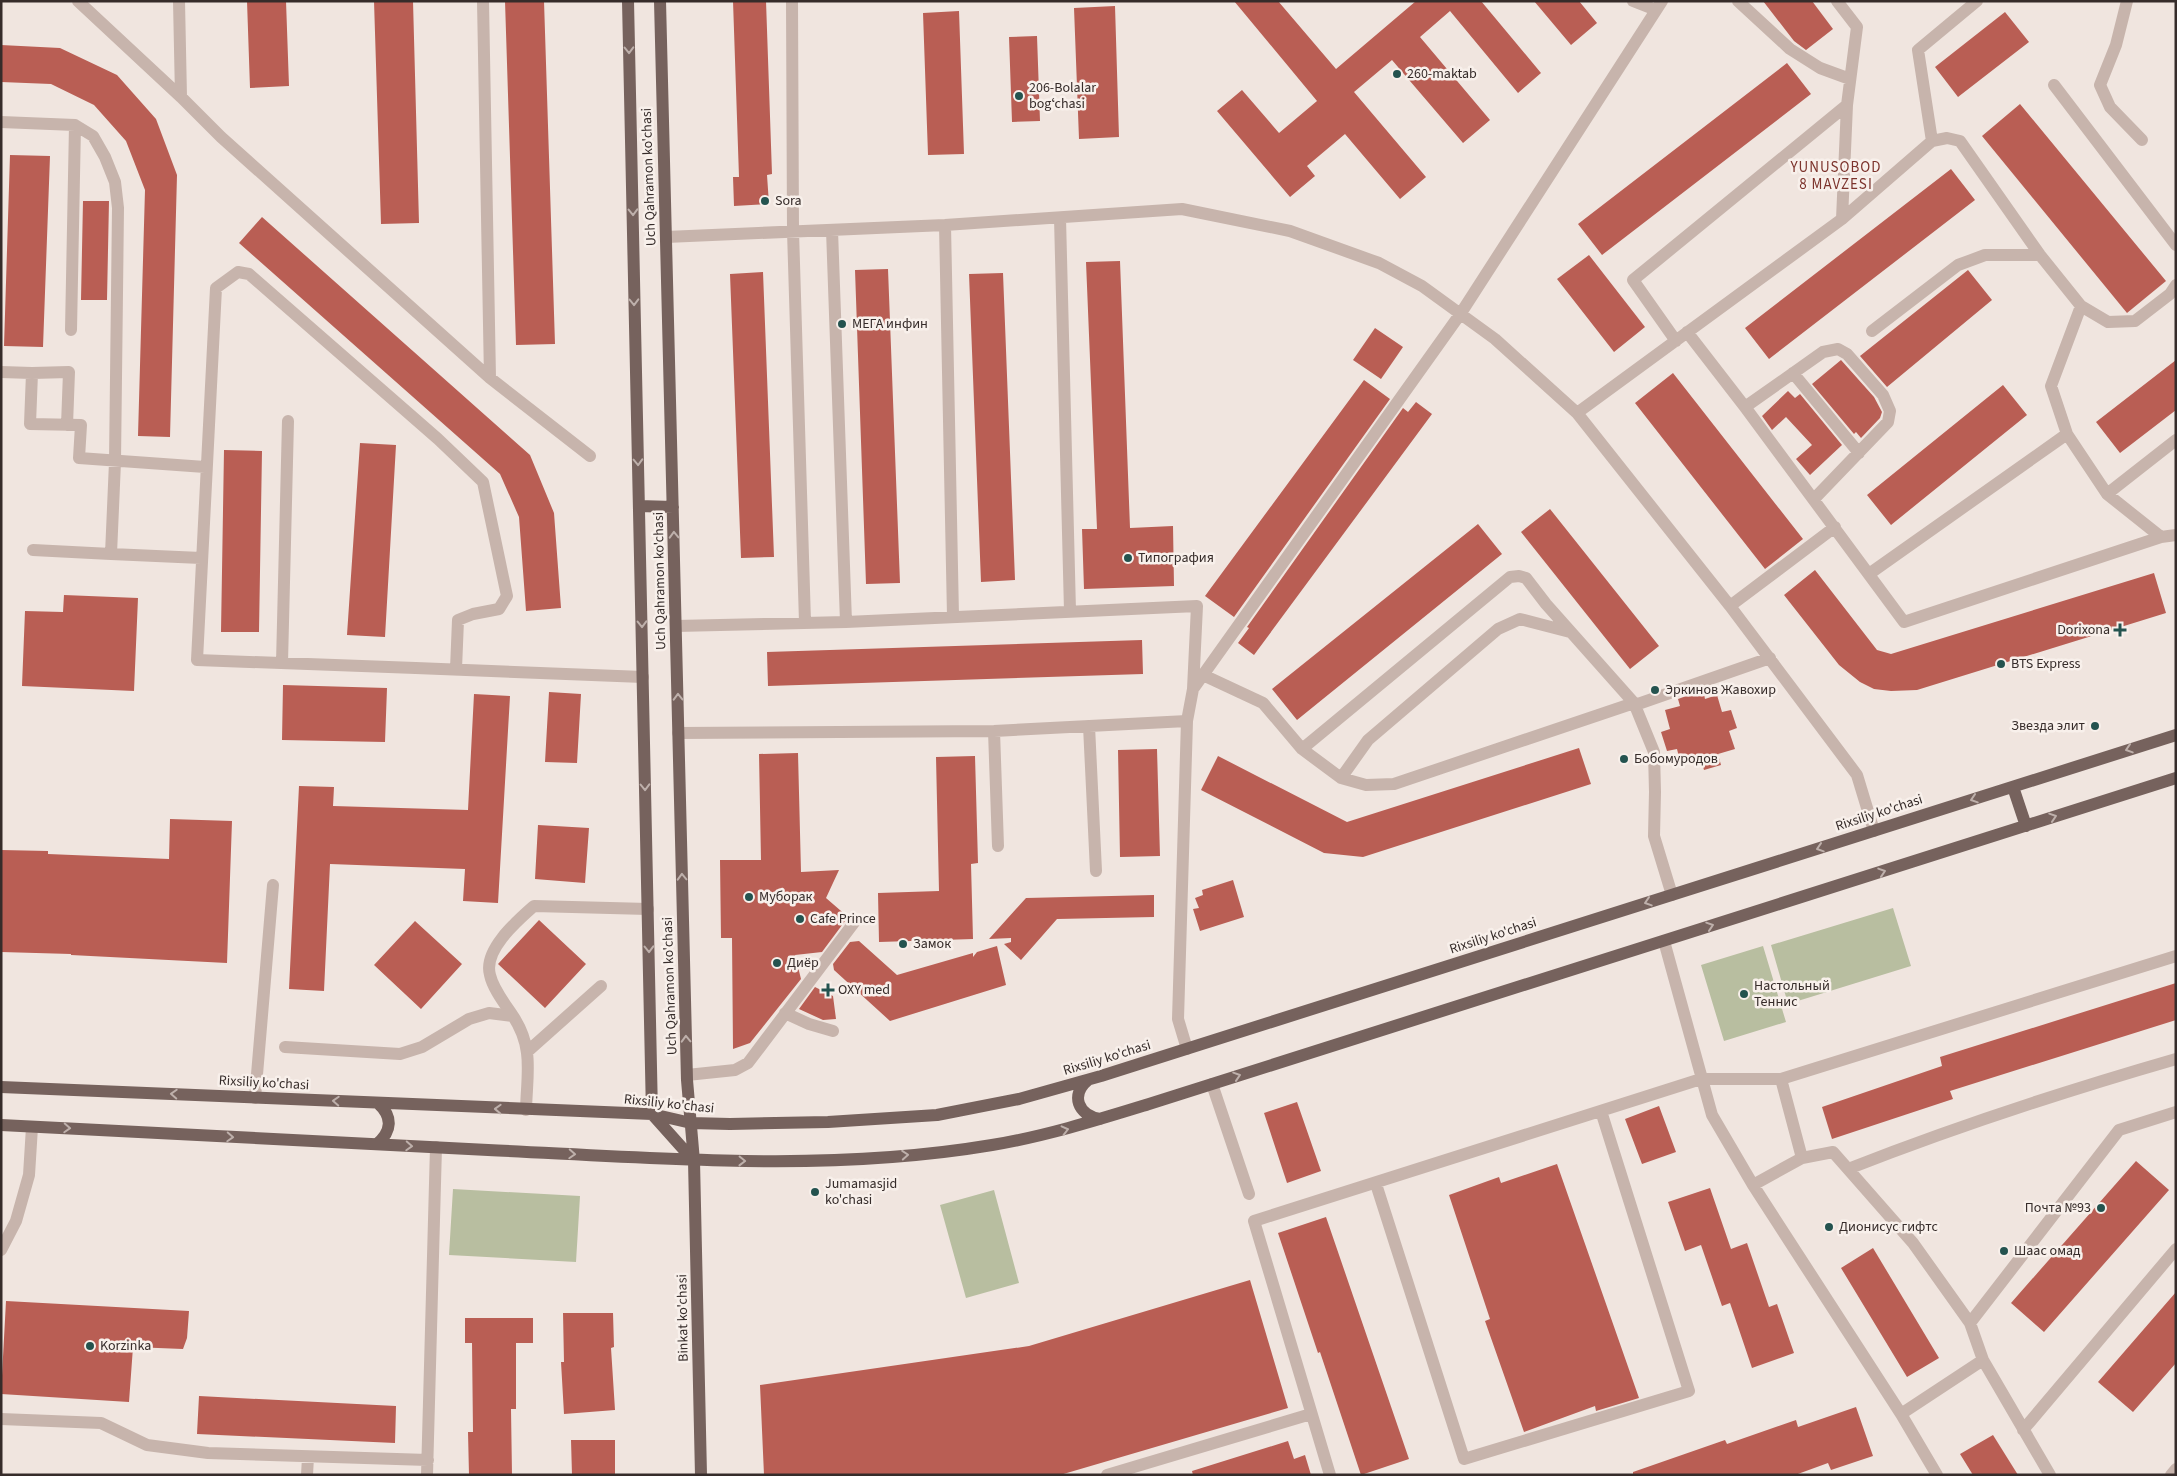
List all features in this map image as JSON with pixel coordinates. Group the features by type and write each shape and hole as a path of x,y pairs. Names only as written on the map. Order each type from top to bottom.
{"main road":[{"name":"Uch Qahramon ko'chasi","path":"628,1 652,1114"},
{"name":"Uch Qahramon ko'chasi","path":"660,1 687,1075 694,1161"},
{"path":"639,506 673,507"},
{"name":"Rixsiliy ko'chasi","path":"1,1086 652,1114 690,1123 828,1122 937,1115 1019,1099 1088,1080 2176,735"},
{"path":"1,1125 694,1161 815,1161 909,1155 991,1145 1065,1130 2176,778"},
{"path":"2012,787 2026,826"},
{"path":"1088,1080 1079,1090 1078,1102 1086,1114 1100,1119"},
{"path":"377,1144 385,1136 390,1124 386,1113 378,1103"},
{"path":"652,1114 694,1161"},
{"name":"Binkat ko'chasi","path":"694,1161 701,1475"}],"street":[{"path":"78,1 221,137 490,378 590,456"},
{"path":"179,1 181,97"},
{"path":"483,1 490,378"},
{"path":"792,1 793,231 805,622"},
{"path":"1193,690 1461,314 1659,6 1633,1"},
{"path":"1738,1 1790,49 1820,68 1850,79"},
{"path":"1837,1 1858,27 1847,105 1842,219"},
{"path":"1932,141 1918,50 1977,1"},
{"path":"2126,1 2116,45 2100,85 2110,107 2142,140"},
{"path":"2054,85 2176,245"},
{"path":"1676,341 1633,280 1847,105"},
{"path":"1,122 75,125 93,136 105,157 115,182 118,208 115,462 110,554"},
{"path":"71,330 75,125"},
{"path":"1577,413 1842,219 1932,141 1947,138 1960,141 2040,255 2081,306 2108,322 2135,321 2170,294 2176,285"},
{"path":"666,237 945,225 1182,209 1290,231 1379,263 1422,286 1461,314 1512,353 1577,413 1730,606 1858,775 1874,831"},
{"path":"1060,218 1070,611"},
{"path":"945,225 952,616"},
{"path":"832,230 846,622"},
{"path":"1872,331 1958,265 1985,255 2040,255"},
{"path":"456,670 458,620 473,614 498,609 507,596 483,482 438,439 249,274 238,272 216,288 205,467 197,660 456,670 643,676"},
{"path":"2081,306 2051,386 2067,434 2107,494 2161,537"},
{"path":"1688,332 1746,407 1904,622 2161,537 2176,535"},
{"path":"1746,407 1823,352 1838,349 1847,354 1883,395 1890,411 1888,422 1814,499"},
{"path":"1,372 69,372 67,425"},
{"path":"32,373 30,424 80,425 80,458 205,467"},
{"path":"1793,373 1858,453"},
{"path":"282,663 288,421"},
{"path":"1869,574 2067,434"},
{"path":"2107,494 2176,440"},
{"path":"1730,606 1835,527"},
{"path":"32,550 201,558"},
{"path":"1302,749 1510,577 1519,576 1526,578 1570,632 1634,703 1654,752 1654,836 1672,895"},
{"path":"676,626 846,622 1197,606 1193,690 1187,721 1178,1019 1187,1049"},
{"path":"1341,778 1368,740 1498,629 1520,619 1570,632"},
{"path":"1203,675 1263,703 1302,749 1341,778 1366,785 1394,784 1634,703 1638,704 1770,658"},
{"path":"678,733 994,730 1187,721"},
{"path":"1090,726 1096,871"},
{"path":"994,730 998,846"},
{"path":"255,1098 273,885"},
{"path":"526,1110 528,1051 521,1028 489,975 490,957 507,931 534,906 648,909"},
{"path":"687,1075 734,1070 748,1063 856,920"},
{"path":"1664,941 1712,1115 1754,1185 1901,1414 1937,1475"},
{"path":"1330,1475 1254,1221 1376,1184 1701,1079 1781,1079 2176,956"},
{"path":"528,1051 600,986"},
{"path":"285,1048 400,1054 422,1047 469,1019 489,1013 513,1016"},
{"path":"785,1013 809,1024 833,1031"},
{"path":"1848,1169 1955,1129 2102,1080 2176,1059"},
{"path":"1781,1079 1802,1158"},
{"path":"1212,1084 1249,1194"},
{"path":"1376,1184 1464,1459 1689,1391 1601,1111"},
{"path":"1970,1323 2120,1130 2176,1112"},
{"path":"1,1250 16,1221 30,1175 32,1126"},
{"path":"427,1475 436,1147"},
{"path":"1754,1185 1802,1158 1834,1152 1912,1243 1970,1323 1983,1360 2050,1475"},
{"path":"2023,1430 2176,1249"},
{"path":"1901,1414 1983,1360"},
{"path":"1107,1475 1311,1414"},
{"path":"1,1419 101,1423 147,1446 208,1453 428,1460"},
{"path":"307,1475 308,1457"},
{"path":"2171,1475 2176,1469"}],"green space":[{"path":"1893,908 1911,966 1788,1004 1771,945"},
{"name":"Настольный Теннис","path":"1763,946 1786,1022 1724,1041 1701,965"},
{"path":"453,1189 580,1196 576,1262 449,1255"},
{"path":"994,1190 1019,1283 966,1298 940,1205"}],"building":[{"path":"247,1 286,1 289,86 250,88"},
{"path":"374,1 413,1 419,223 381,224"},
{"path":"505,1 544,1 555,344 516,345"},
{"path":"733,1 766,1 772,174 767,175 769,204 734,206 733,177 739,177"},
{"path":"1234,1 1278,1 1336,69 1416,1 1481,1 1541,73 1518,93 1450,11 1420,37 1490,120 1463,143 1392,60 1354,92 1426,177 1400,199 1345,134 1307,166 1315,176 1290,197 1217,111 1242,90 1279,133 1317,101"},
{"path":"1534,1 1579,1 1597,23 1571,45"},
{"path":"1763,1 1812,1 1833,29 1806,50 1794,41"},
{"path":"1115,6 1119,137 1079,139 1074,8"},
{"path":"959,11 964,154 928,155 923,13"},
{"path":"2005,12 2029,42 1958,97 1935,67"},
{"path":"1037,36 1040,121 1012,122 1009,37"},
{"path":"1,45 60,48 117,75 156,119 177,175 170,437 138,436 145,190 126,141 94,105 51,84 1,82"},
{"path":"1787,63 1811,94 1602,255 1578,224"},
{"path":"2020,104 2166,281 2127,313 1982,136"},
{"path":"10,155 50,156 43,347 4,346"},
{"path":"1951,169 1975,200 1769,359 1745,328"},
{"path":"83,201 109,201 107,300 81,300"},
{"path":"262,217 530,455 554,513 561,608 526,611 519,517 500,474 239,243"},
{"path":"1589,255 1645,327 1614,352 1557,279"},
{"path":"1120,261 1130,528 1173,526 1174,586 1084,589 1082,529 1097,529 1086,262"},
{"path":"888,269 900,583 866,584 855,270"},
{"path":"1968,270 1992,300 1887,387 1860,356"},
{"path":"763,272 774,557 741,558 730,274"},
{"path":"1003,273 1015,580 981,582 969,274"},
{"path":"1375,328 1403,347 1381,379 1353,360"},
{"path":"1841,360 1874,397 1882,412 1880,418 1861,438 1856,432 1854,434 1812,384"},
{"path":"2176,360 2176,410 2120,453 2096,422"},
{"path":"1673,373 1803,539 1765,569 1635,403"},
{"path":"1364,380 1390,399 1234,617 1205,596"},
{"path":"2003,385 2027,415 1891,525 1867,495"},
{"path":"1788,391 1795,398 1800,394 1842,445 1810,475 1796,459 1812,445 1786,417 1772,430 1762,416"},
{"path":"1416,402 1432,414 1254,655 1238,643 1249,628 1247,627 1403,408 1408,412"},
{"path":"360,443 396,445 385,637 347,635"},
{"path":"224,450 262,451 259,632 221,632"},
{"path":"1550,509 1659,646 1630,669 1521,532"},
{"path":"1478,524 1502,554 1297,720 1272,689"},
{"path":"1815,570 1877,650 1891,654 2154,573 2166,613 1917,690 1891,691 1874,689 1860,682 1839,665 1784,595"},
{"path":"64,595 138,598 134,691 22,686 25,611 63,612"},
{"path":"1142,640 1143,674 768,686 767,652"},
{"path":"283,685 387,688 385,742 282,740"},
{"path":"1703,690 1705,699 1717,695 1722,712 1731,710 1737,728 1729,731 1735,749 1718,754 1721,765 1704,770 1701,759 1681,765 1677,749 1667,751 1661,732 1670,729 1665,710 1680,706 1678,699"},
{"path":"549,692 581,694 577,763 545,762"},
{"path":"474,694 510,696 498,903 463,901 465,869 330,864 324,991 289,989 299,786 334,787 333,806 468,810"},
{"path":"1579,748 1591,784 1363,857 1324,853 1201,790 1218,756 1347,822"},
{"path":"1157,749 1160,856 1120,857 1118,750"},
{"path":"798,753 801,872 839,870 826,898 848,917 822,952 795,955 801,979 750,1043 733,1049 732,938 721,938 720,860 761,860 759,754"},
{"path":"975,756 978,863 971,864 973,939 879,942 878,893 939,891 936,757"},
{"path":"170,819 232,821 227,963 1,952 1,850 48,851 48,854 169,859"},
{"path":"538,825 589,828 585,883 535,879"},
{"path":"1233,880 1244,917 1200,931 1193,909 1199,908 1195,898 1203,895 1202,890"},
{"path":"1154,895 1154,917 1057,919 1021,960 1004,944 1011,942 1011,938 989,939 1026,898"},
{"path":"539,920 586,964 545,1008 498,964"},
{"path":"415,921 462,964 421,1009 374,965"},
{"path":"859,941 897,975 973,953 973,957 977,952 997,946 1006,985 890,1021 834,970 833,964 850,942"},
{"path":"2176,983 2176,1020 1950,1091 1953,1099 1832,1139 1822,1107 1942,1066 1940,1057"},
{"path":"815,987 833,996 836,1019 823,1020 799,1009"},
{"path":"1297,1102 1321,1171 1287,1183 1264,1113"},
{"path":"1659,1106 1676,1152 1642,1164 1625,1119"},
{"path":"2136,1161 2169,1190 2044,1332 2011,1303"},
{"path":"1557,1164 1639,1398 1596,1411 1595,1406 1524,1432 1485,1321 1490,1319 1449,1195 1499,1177 1501,1183"},
{"path":"1710,1188 1731,1249 1747,1243 1769,1307 1777,1304 1794,1353 1752,1368 1730,1303 1722,1306 1701,1245 1685,1251 1668,1202"},
{"path":"1326,1217 1409,1459 1361,1475 1278,1233"},
{"path":"1873,1248 1939,1358 1907,1377 1841,1268"},
{"path":"1250,1280 1288,1408 1060,1475 764,1475 760,1385 1029,1346"},
{"path":"2176,1292 2176,1363 2133,1412 2098,1382"},
{"path":"6,1301 189,1311 187,1338 183,1349 133,1347 129,1402 1,1394"},
{"path":"563,1313 613,1313 614,1347 611,1348 615,1410 564,1414 561,1362 564,1362"},
{"path":"465,1318 533,1318 533,1343 516,1343 516,1409 511,1409 512,1475 469,1475 468,1432 473,1432 472,1343 465,1343"},
{"path":"199,1396 396,1406 395,1443 197,1434"},
{"path":"1856,1407 1873,1456 1831,1470 1828,1463 1795,1475 1633,1475 1633,1472 1725,1440 1727,1444 1796,1420 1798,1427"},
{"path":"1993,1435 2018,1475 1973,1475 1960,1454"},
{"path":"571,1440 615,1440 615,1475 572,1475"},
{"path":"1288,1441 1294,1459 1305,1455 1311,1475 1193,1475 1192,1471"}],"place":[{"name":"260-maktab","path":"1397,74"},
{"name":"206-Bolalar bogʻchasi","path":"1019,96"},
{"name":"Sora","path":"765,201"},
{"name":"МЕГА инфин","path":"842,324"},
{"name":"Типография","path":"1128,558"},
{"name":"Dorixona","path":"2120,630"},
{"name":"BTS Express","path":"2001,664"},
{"name":"Эркинов Жавохир","path":"1655,690"},
{"name":"Звезда элит","path":"2095,726"},
{"name":"Бобомуродов","path":"1624,759"},
{"name":"Муборак","path":"749,897"},
{"name":"Cafe Prince","path":"800,919"},
{"name":"Замок","path":"903,944"},
{"name":"Диёр","path":"777,963"},
{"name":"OXY med","path":"828,990"},
{"name":"Настольный Теннис","path":"1744,994"},
{"name":"Jumamasjid ko'chasi","path":"815,1192"},
{"name":"Почта №93","path":"2101,1208"},
{"name":"Дионисус гифтс","path":"1829,1227"},
{"name":"Шаас омад","path":"2004,1251"},
{"name":"Korzinka","path":"90,1346"}],"district":[{"name":"YUNUSOBOD 8 MAVZESI","path":"1836,176"}]}
